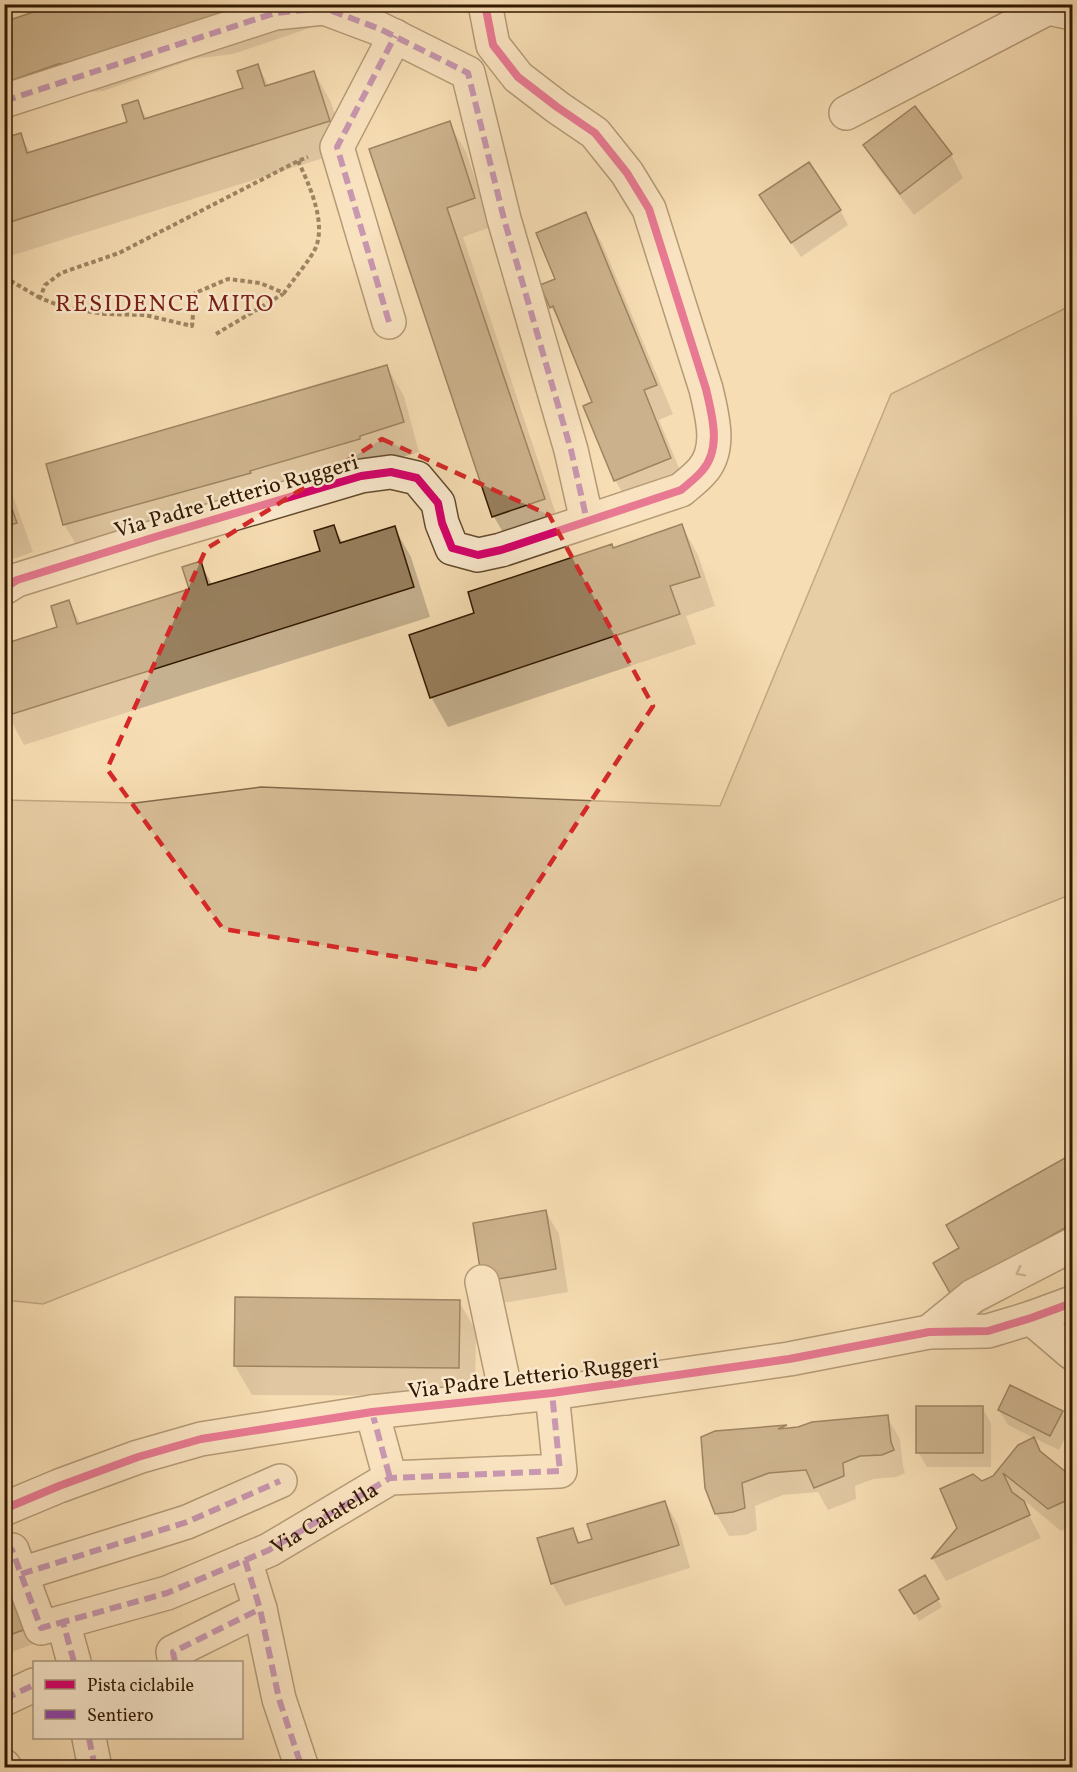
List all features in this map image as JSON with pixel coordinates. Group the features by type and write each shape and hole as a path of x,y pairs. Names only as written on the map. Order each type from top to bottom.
{"street":[{"name":"Via Padre Letterio Ruggeri","path":"4,588 17,580 361,476 391,472 417,478 438,503 442,523 452,548 478,555 501,550 681,490 704,469 714,448 712,418 706,389 649,209 627,173 595,133 518,77 493,45 485,4"},
{"path":"4,101 275,13 324,8 380,29 468,73 504,219 571,450 587,521"},
{"path":"846,113 1048,8 1072,13"},
{"path":"389,322 336,147 395,36"},
{"name":"Via Padre Letterio Ruggeri","path":"929,1332 974,1296 1072,1245"},
{"path":"482,1282 507,1398"},
{"name":"Via Padre Letterio Ruggeri","path":"4,1509 138,1457 201,1439 372,1412 552,1393 789,1359 929,1332 988,1331 1072,1303"},
{"path":"1031,1318 1072,1353"},
{"name":"Via Calatella","path":"13,1564 41,1628 167,1593 269,1550 390,1478 560,1471 552,1393"},
{"path":"372,1412 390,1478"},
{"path":"13,1564 187,1522 280,1481"},
{"path":"245,1560 260,1609 292,1766"},
{"path":"175,1661 173,1652 260,1609"},
{"path":"63,1622 74,1661"},
{"path":"4,1699 33,1685"},
{"path":"89,1739 95,1767"}],"path":[{"path":"40,298 45,285 61,273 119,253 298,161 336,147"},
{"path":"216,334 284,293 316,247 319,227 313,197 298,161"},
{"path":"4,277 40,298 66,308 105,314 145,315 192,326 195,293 228,279 260,284 284,293"}],"highlighted area":[{"path":"382,439 549,515 653,706 481,970 223,929 107,769 206,549"}],"shaded area":[{"path":"1072,305 1072,894 43,1304 5,1300 5,800 135,803 261,787 720,806 891,394"}],"building":[{"path":"80,4 276,4 86,62 58,64 4,83 4,22 42,9"},
{"path":"258,64 265,86 314,71 330,121 4,224 4,158 9,157 4,138 21,133 27,153 127,122 122,105 138,100 144,119 243,88 237,71"},
{"path":"915,106 952,154 900,194 863,145"},
{"path":"450,121 475,198 447,208 545,499 492,517 369,149"},
{"path":"809,162 841,210 791,243 759,195"},
{"path":"586,212 657,385 644,390 671,458 614,481 583,406 592,402 553,306 550,308 540,285 555,279 536,233"},
{"path":"387,365 404,422 360,436 360,439 250,471 251,473 63,525 46,464"},
{"path":"4,486 17,523 4,527"},
{"path":"682,524 700,577 670,586 680,614 430,698 409,635 474,613 468,592 612,544 613,548"},
{"path":"334,525 340,543 395,526 414,587 6,716 4,644 57,627 51,606 69,600 77,624 189,589 182,567 201,561 208,585 320,551 314,531"},
{"path":"1072,1154 1072,1224 950,1293 933,1263 959,1248 946,1225"},
{"path":"546,1210 556,1269 482,1282 473,1223"},
{"path":"235,1297 460,1300 459,1368 234,1366"},
{"path":"1010,1385 1063,1411 1050,1436 998,1410"},
{"path":"916,1406 983,1406 983,1453 916,1453"},
{"path":"888,1415 894,1450 882,1455 860,1456 843,1463 844,1476 814,1488 806,1470 769,1473 742,1483 745,1508 715,1514 705,1488 701,1437 715,1431 787,1425 778,1429 798,1427 812,1422"},
{"path":"1034,1437 1040,1451 1071,1476 1072,1498 1048,1509 1003,1473 1012,1492 1024,1501 1030,1515 931,1559 957,1528 940,1489 973,1474 982,1481 993,1476 1018,1445"},
{"path":"665,1501 679,1545 551,1584 537,1538 573,1528 578,1543 592,1539 587,1524"},
{"path":"925,1575 939,1599 914,1614 899,1590"},
{"path":"15,1591 29,1628 4,1637 4,1595"}],"marked path":[{"path":"4,101 275,13 324,8 380,29 468,73 504,219 571,450 587,521"},
{"path":"389,322 337,147 395,36"},
{"path":"74,1661 63,1622 167,1593 269,1550 390,1478 560,1471 552,1393"},
{"path":"372,1412 390,1478"},
{"path":"21,1574 187,1522 280,1481"},
{"path":"4,1554 12,1550 41,1628 63,1622"},
{"path":"245,1560 260,1609 279,1699 302,1768"},
{"path":"175,1661 173,1652 260,1609"},
{"path":"4,1699 33,1685"},
{"path":"89,1739 95,1768"}],"cycle path":[{"path":"4,588 17,580 361,476 391,472 417,478 438,503 442,523 452,548 478,555 501,550 681,490 702,471 712,453 714,442 711,410 649,209 627,173 595,133 518,77 493,45 485,4"},
{"path":"4,1509 138,1457 201,1439 372,1412 552,1393 789,1359 929,1332 988,1331 1072,1303"}],"district":[{"name":"RESIDENCE MITO","path":"165,303"}]}
